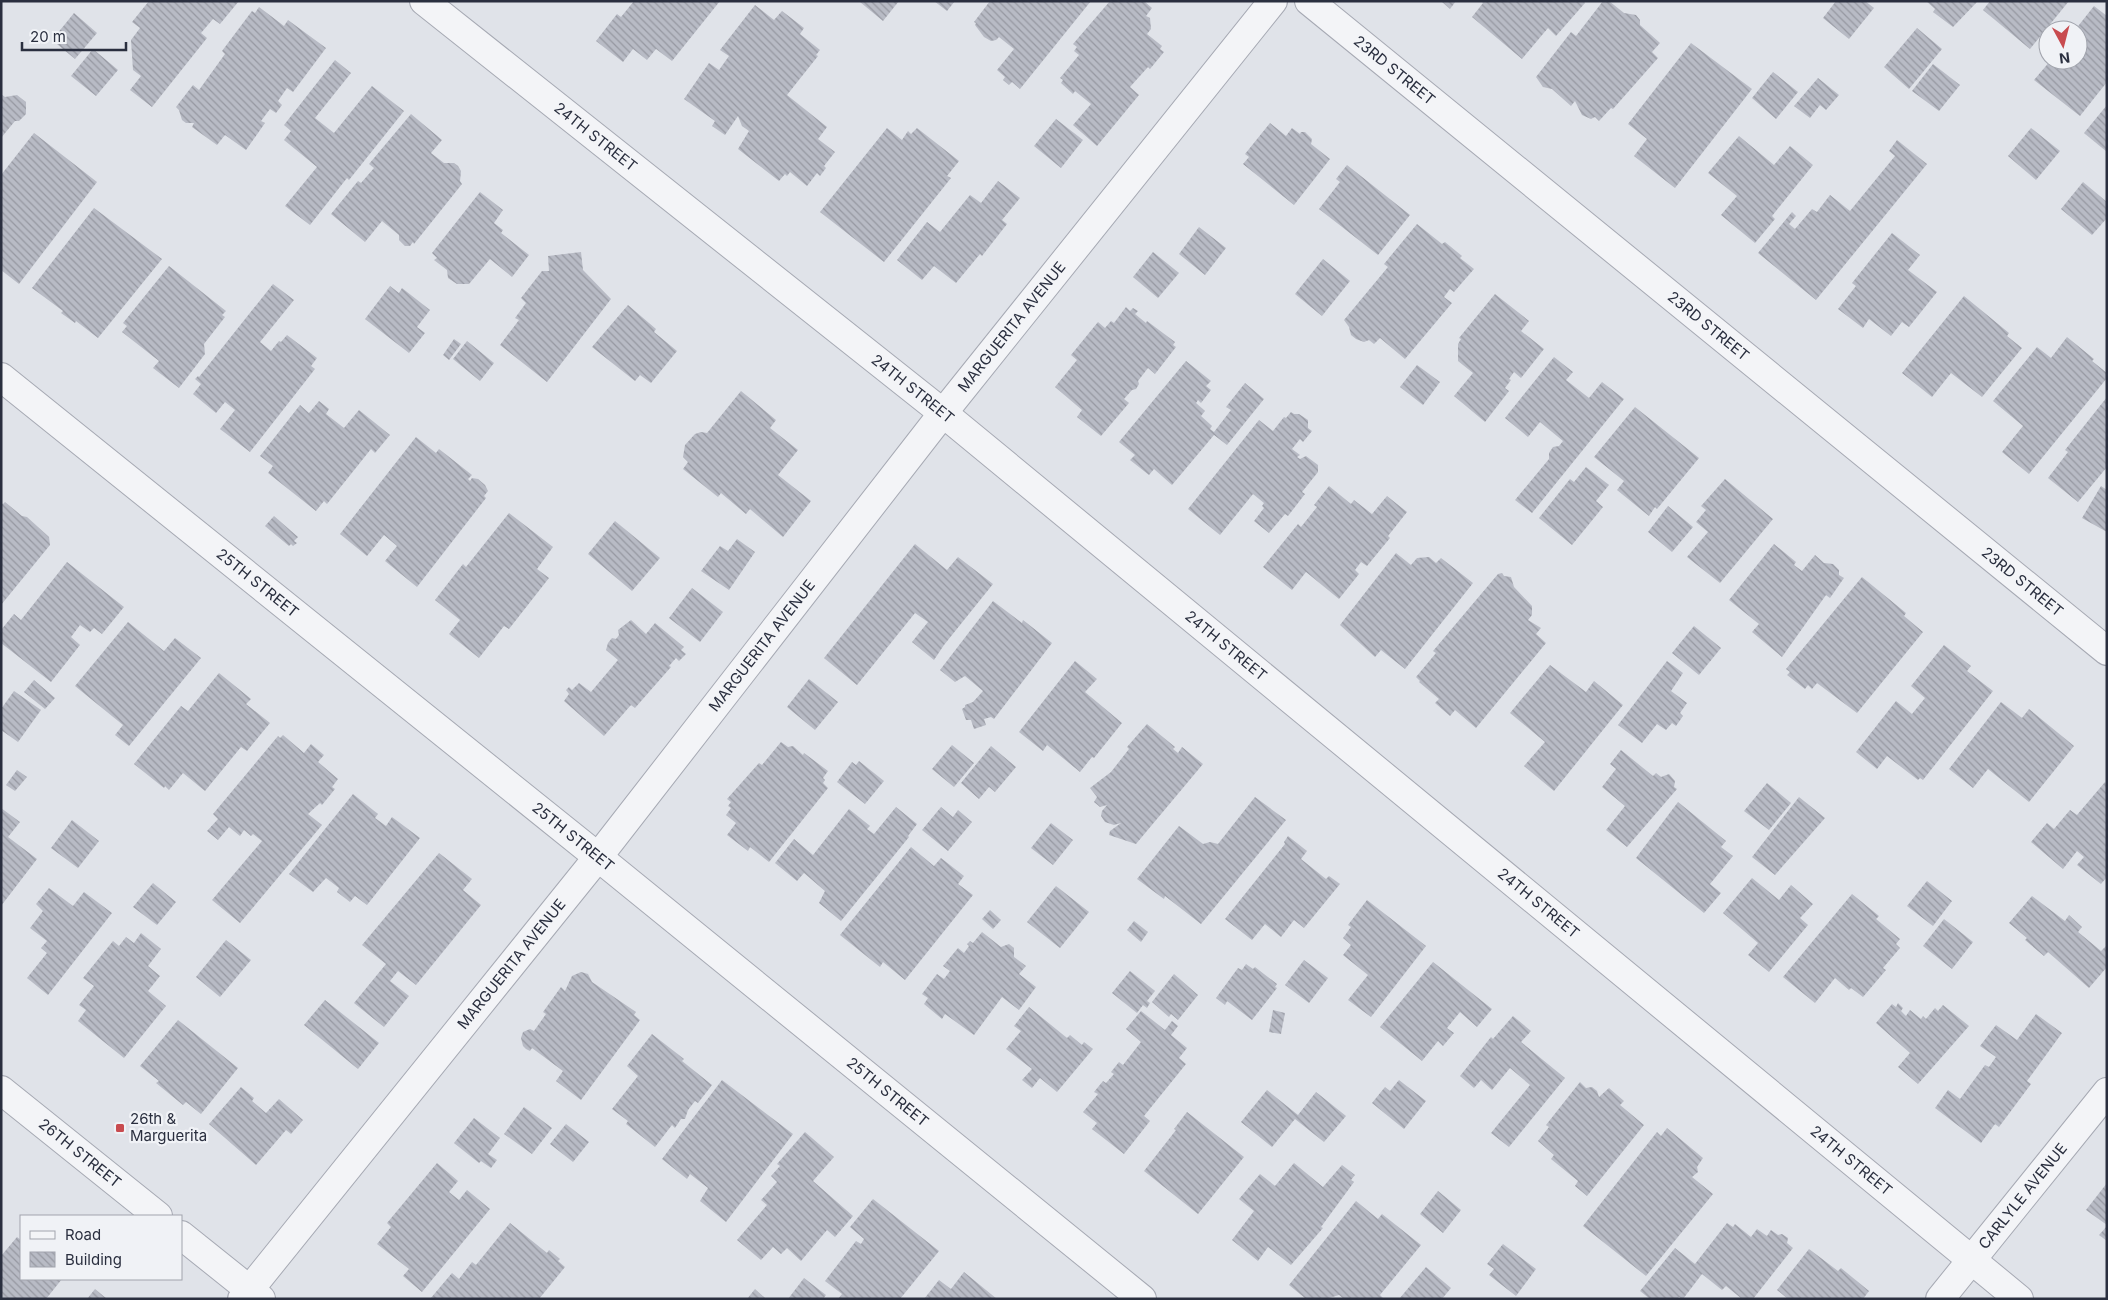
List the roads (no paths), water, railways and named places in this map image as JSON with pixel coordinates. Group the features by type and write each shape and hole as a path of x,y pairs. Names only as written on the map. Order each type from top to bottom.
{"street":[{"name":"24TH STREET","path":"424,1 943,413 2019,1299"},
{"name":"MARGUERITA AVENUE","path":"251,1296 598,857 943,413 1273,1"},
{"name":"23RD STREET","path":"1309,1 2107,651"},
{"name":"25TH STREET","path":"1,377 598,857 1142,1299"},
{"name":"26TH STREET","path":"1,1090 157,1215"},
{"name":"CARLYLE AVENUE","path":"1940,1299 2107,1092"},
{"path":"182,1236 251,1296"}],"place":[{"name":"26th & Marguerita","path":"120,1128"}]}
